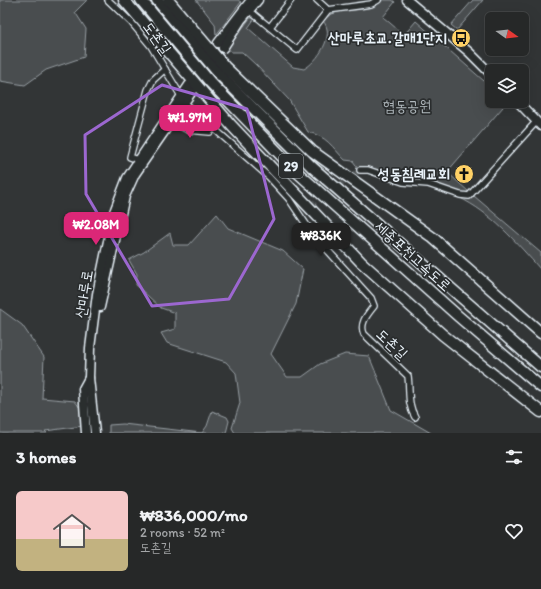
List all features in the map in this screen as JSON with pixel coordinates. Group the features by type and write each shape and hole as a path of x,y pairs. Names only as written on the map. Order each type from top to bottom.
{"highway":[{"path":"124,0 231,125 362,262 443,335 541,412"},
{"name":"세종포천고속도로","path":"141,0 210,82 298,173 458,316 541,387"},
{"name":"세종포천고속도로","path":"157,0 219,74 312,167 541,367"},
{"path":"168,0 225,67 312,151 432,237 541,332"}],"street":[{"name":"도촌길","path":"108,0 131,22 150,46 183,99 270,177 289,199 312,233 374,303 374,306 362,323 362,330 364,334 408,376 408,400 410,410 415,417"},
{"path":"251,0 221,45 258,0"},
{"path":"270,27 291,0"},
{"path":"317,0 328,10"},
{"path":"250,11 297,50 328,10 362,3 371,4 378,0"},
{"path":"407,0 469,52 485,68"},
{"path":"141,161 130,157 141,112 153,80 165,69"},
{"name":"산마루로","path":"94,433 89,378 90,348 97,294 114,212 127,178 141,161 191,88"},
{"path":"360,170 368,170 403,182 428,184 460,195 469,196 539,124 524,108"},
{"path":"168,121 188,130 210,132 214,128"},
{"name":"산마루로","path":"99,433 94,379 94,358 101,300 125,196 141,161"},
{"path":"299,214 304,210"},
{"path":"86,433 83,389 89,378"}],"highlighted area":[{"path":"162,85 247,109 274,219 229,299 152,306 86,194 85,135"}],"green space":[{"path":"0,0 87,0 75,12 86,29 84,57 46,70 25,85 0,81"},
{"path":"196,0 238,0 241,2 216,35 215,24"},
{"name":"협동공원","path":"382,0 392,0 395,2 383,17 404,35 416,21 484,81 485,108 502,108 447,172 469,192 462,193 425,181 395,176 369,167 358,168 353,161 345,160 325,139 308,132 289,100 256,65 242,52 231,52 228,48 250,18 255,18 248,28 293,67 304,69 314,61 323,48 327,33 323,21 336,13 368,8"},
{"path":"473,0 483,0 457,30 451,25"},
{"path":"474,196 541,253 541,270 513,239 493,220 482,211 458,197 467,199"},
{"path":"217,214 228,228 283,251 303,269 296,304 271,354 287,377 302,377 320,364 345,354 369,356 391,410 431,433 235,433 232,428 240,403 236,373 226,362 167,343 161,333 175,329 175,313 161,308 136,285 137,274 129,260 144,252 170,233 173,245 189,245"},
{"path":"0,309 22,325 44,357 42,398 75,401 82,411 83,426 45,431 47,433 0,433"},
{"path":"212,411 227,417 229,421 226,433 202,433 207,426"},
{"path":"123,424 202,433 109,433 109,425"}],"tunnel":[{"path":"193,90 223,48"},
{"path":"304,210 360,170"}],"place":[{"name":"산마루초교.갈매1단지","path":"461,38"},
{"name":"성동침례교회","path":"464,174"}]}
